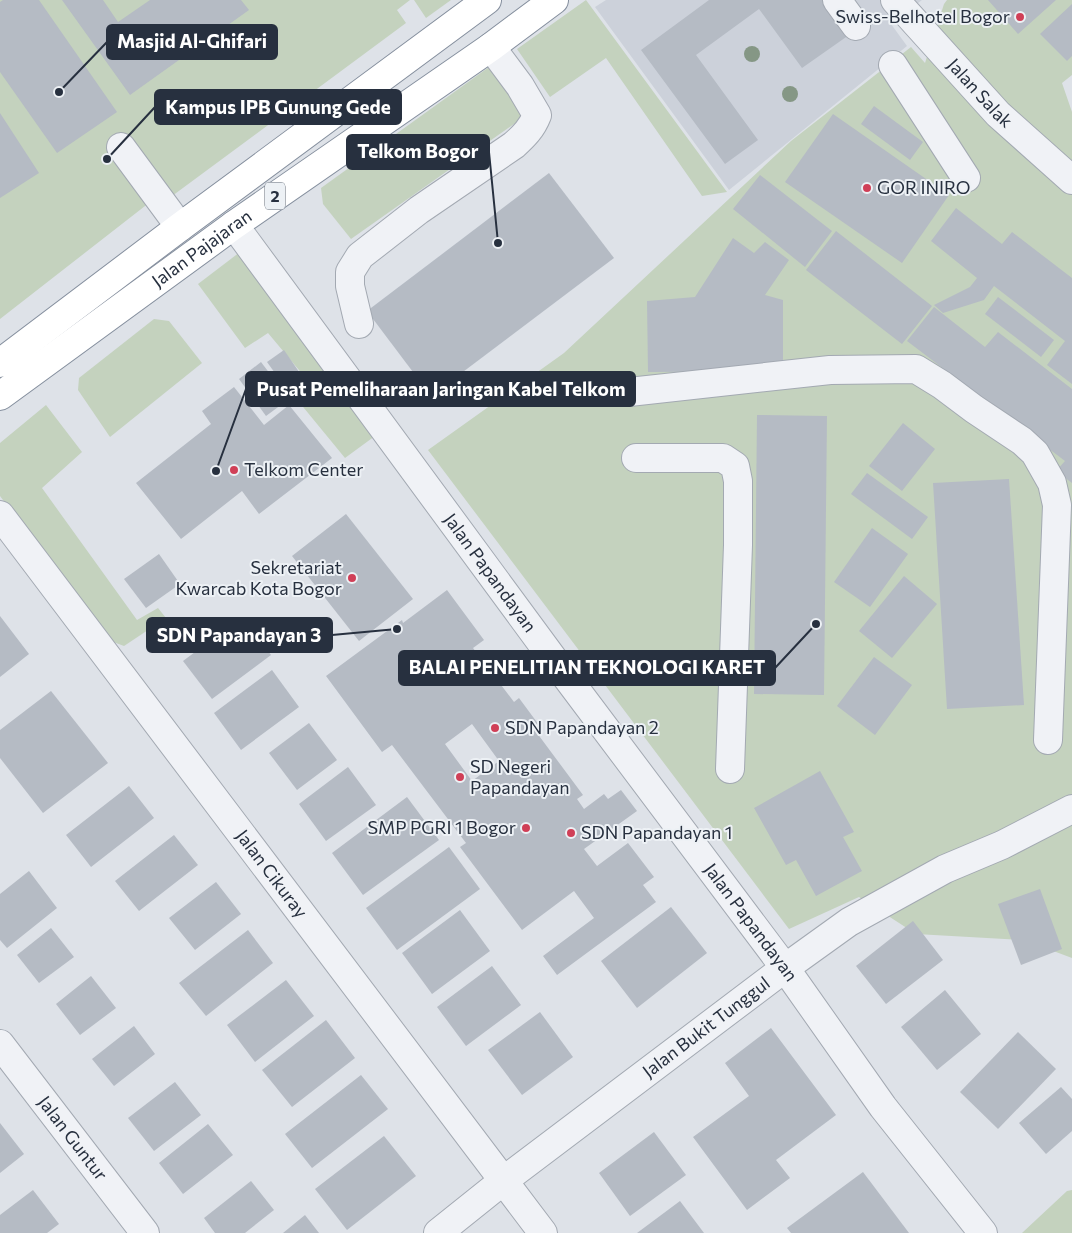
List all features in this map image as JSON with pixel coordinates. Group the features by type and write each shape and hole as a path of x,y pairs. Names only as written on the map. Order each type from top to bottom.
{"highway":[{"name":"Jalan Pajajaran","path":"0,363 487,0"},
{"name":"Jalan Pajajaran","path":"0,396 234,225 491,47 554,0"}],"street":[{"path":"837,0 856,26"},
{"name":"Jalan Salak","path":"895,0 998,114 1072,180"},
{"path":"359,324 350,286 350,272 360,256 419,210 514,145 534,124 537,115 529,99 491,47"},
{"path":"893,65 966,178"},
{"path":"121,147 180,227"},
{"name":"Jalan Papandayan","path":"234,225 784,968 883,1107 983,1233"},
{"path":"629,392 830,370 916,369 1022,441 1035,453 1044,466 1052,483 1057,505 1048,740"},
{"path":"636,458 723,458 735,466 738,481 738,545 730,769"},
{"name":"Jalan Cikuray","path":"0,515 543,1233"},
{"name":"Jalan Bukit Tunggul","path":"438,1233 784,968 849,922 945,868 1002,845 1072,809"},
{"name":"Jalan Guntur","path":"0,1044 145,1233"}],"shaded area":[{"path":"606,0 922,0 891,24 907,46 729,190 595,7"}],"green space":[{"path":"0,0 410,0 397,10 406,23 168,199 163,192 0,319"},
{"path":"414,0 451,0 426,18"},
{"path":"586,0 727,192 702,196 606,58 550,97 517,49"},
{"path":"947,0 1072,0 1072,75 1062,83 1072,112 1072,958 1024,940 916,934 859,897 789,929 428,450 564,353 791,141 911,47 925,63 944,4"},
{"path":"489,67 524,117 351,239 323,204 321,188"},
{"path":"240,252 375,436 345,458 299,402 314,388 268,333 245,348 198,284"},
{"path":"154,319 169,321 202,363 110,437 78,390 79,378"},
{"path":"46,405 82,452 42,488 137,620 158,608 166,618 124,646 108,640 0,496 0,443"},
{"path":"1072,1190 1072,1233 1022,1233 1067,1191"}],"building":[{"path":"3,0 39,0 117,112 57,153 0,72 0,2"},
{"path":"62,0 103,0 118,22 150,0 241,0 249,10 130,95"},
{"path":"709,0 823,0 849,35 802,68 759,9 696,55 758,140 725,164 641,50"},
{"name":"Swiss-Belhotel Bogor","path":"988,0 1056,0 1018,34"},
{"path":"1072,4 1072,56 1067,61 1040,34"},
{"path":"874,106 923,142 910,160 861,124"},
{"path":"0,113 39,173 0,198"},
{"name":"GOR INIRO","path":"833,114 949,195 902,263 785,182"},
{"path":"549,173 614,258 431,396 367,311"},
{"path":"760,175 832,231 805,267 733,209"},
{"path":"956,208 1002,244 1012,232 1072,278 1072,384 1047,365 1065,341 994,286 984,300 943,313 934,305 970,287 977,278 931,241"},
{"path":"836,231 932,306 902,344 806,270"},
{"path":"733,238 754,253 765,242 789,260 765,295 783,300 783,371 648,372 647,301 695,297"},
{"path":"998,297 1054,340 1041,357 985,314"},
{"path":"934,307 985,347 998,332 1072,389 1072,483 1056,471 1065,461 907,341"},
{"path":"284,350 306,382 290,394 267,362"},
{"path":"261,362 289,399 266,416 239,379"},
{"name":"Telkom Center","path":"234,387 264,425 289,405 332,458 259,514 242,491 181,539 136,483 211,424 202,411"},
{"path":"757,415 827,416 824,695 754,694"},
{"path":"903,423 935,449 902,491 869,466"},
{"path":"867,473 928,517 912,539 851,494"},
{"path":"1009,479 1024,705 947,709 933,483"},
{"name":"Sekretariat Kwarcab Kota Bogor","path":"346,514 413,599 359,641 292,556"},
{"path":"872,528 908,554 870,607 834,582"},
{"path":"159,554 180,584 146,608 124,579"},
{"path":"904,576 937,604 892,658 859,631"},
{"path":"447,590 484,640 473,648 514,702 519,698 539,725 534,729 583,795 577,799 584,809 604,794 608,799 621,790 637,811 584,849 597,866 628,843 654,877 643,885 656,902 557,975 543,956 594,918 574,891 522,930 460,847 466,843 392,745 382,752 326,676 402,620 403,623","holes":["472,724 499,761 472,781 445,744"]},
{"path":"0,616 29,654 0,677"},
{"path":"242,617 271,655 212,699 183,661"},
{"path":"874,657 912,685 875,735 837,706"},
{"path":"272,670 299,707 241,750 214,713"},
{"path":"51,691 108,763 43,813 0,758 0,730"},
{"path":"309,723 337,760 297,790 269,753"},
{"path":"348,767 376,805 326,841 299,804"},
{"path":"820,771 854,832 843,837 862,871 816,896 796,860 786,865 754,808"},
{"path":"129,786 154,818 91,867 66,835"},
{"path":"407,797 439,840 363,895 332,853"},
{"path":"174,835 198,865 139,911 115,881"},
{"path":"449,847 480,889 397,950 366,908"},
{"path":"29,871 57,908 7,948 0,940 0,894"},
{"path":"216,882 241,914 195,950 169,918"},
{"path":"1040,889 1062,949 1021,965 998,904"},
{"path":"671,907 707,953 637,1008 601,961"},
{"path":"460,910 490,951 432,994 402,953"},
{"path":"913,921 943,960 886,1004 856,966"},
{"path":"51,928 74,957 39,983 17,955"},
{"path":"248,930 273,963 206,1016 179,983"},
{"path":"492,966 521,1005 466,1046 437,1007"},
{"path":"91,976 116,1008 80,1035 56,1004"},
{"path":"286,980 314,1016 255,1062 227,1025"},
{"path":"945,990 981,1034 937,1070 901,1027"},
{"path":"540,1012 573,1057 522,1095 488,1050"},
{"path":"326,1020 355,1058 292,1107 262,1070"},
{"path":"134,1026 155,1054 114,1086 92,1059"},
{"path":"771,1028 836,1115 776,1160 790,1178 747,1210 693,1137 749,1096 725,1063"},
{"path":"1018,1032 1056,1069 998,1129 960,1092"},
{"path":"361,1075 388,1109 312,1168 285,1134"},
{"path":"175,1082 201,1115 154,1151 128,1118"},
{"path":"1061,1087 1072,1099 1072,1131 1046,1154 1019,1123"},
{"path":"0,1123 24,1154 0,1173"},
{"path":"208,1124 233,1155 183,1194 159,1163"},
{"path":"654,1132 686,1175 630,1216 599,1173"},
{"path":"384,1136 416,1176 347,1230 315,1189"},
{"path":"863,1172 909,1233 791,1233 787,1228"},
{"path":"251,1181 274,1210 245,1233 215,1233 204,1218"},
{"path":"33,1190 59,1224 47,1233 0,1233 0,1215"},
{"path":"680,1201 704,1233 637,1233"},
{"path":"305,1215 319,1233 283,1233"}],"place":[{"name":"Swiss-Belhotel Bogor","path":"1020,17"},
{"name":"Masjid Al-Ghifari","path":"59,92"},
{"name":"Kampus IPB Gunung Gede","path":"107,159"},
{"name":"GOR INIRO","path":"867,188"},
{"name":"Telkom Bogor","path":"498,243"},
{"name":"Telkom Center","path":"234,470"},
{"name":"Pusat Pemeliharaan Jaringan Kabel Telkom","path":"216,471"},
{"name":"Sekretariat Kwarcab Kota Bogor","path":"352,578"},
{"name":"BALAI PENELITIAN TEKNOLOGI KARET","path":"816,624"},
{"name":"SDN Papandayan 3","path":"397,629"},
{"name":"SDN Papandayan 2","path":"495,728"},
{"name":"SD Negeri Papandayan","path":"460,777"},
{"name":"SMP PGRI 1 Bogor","path":"526,828"},
{"name":"SDN Papandayan 1","path":"571,833"}]}
